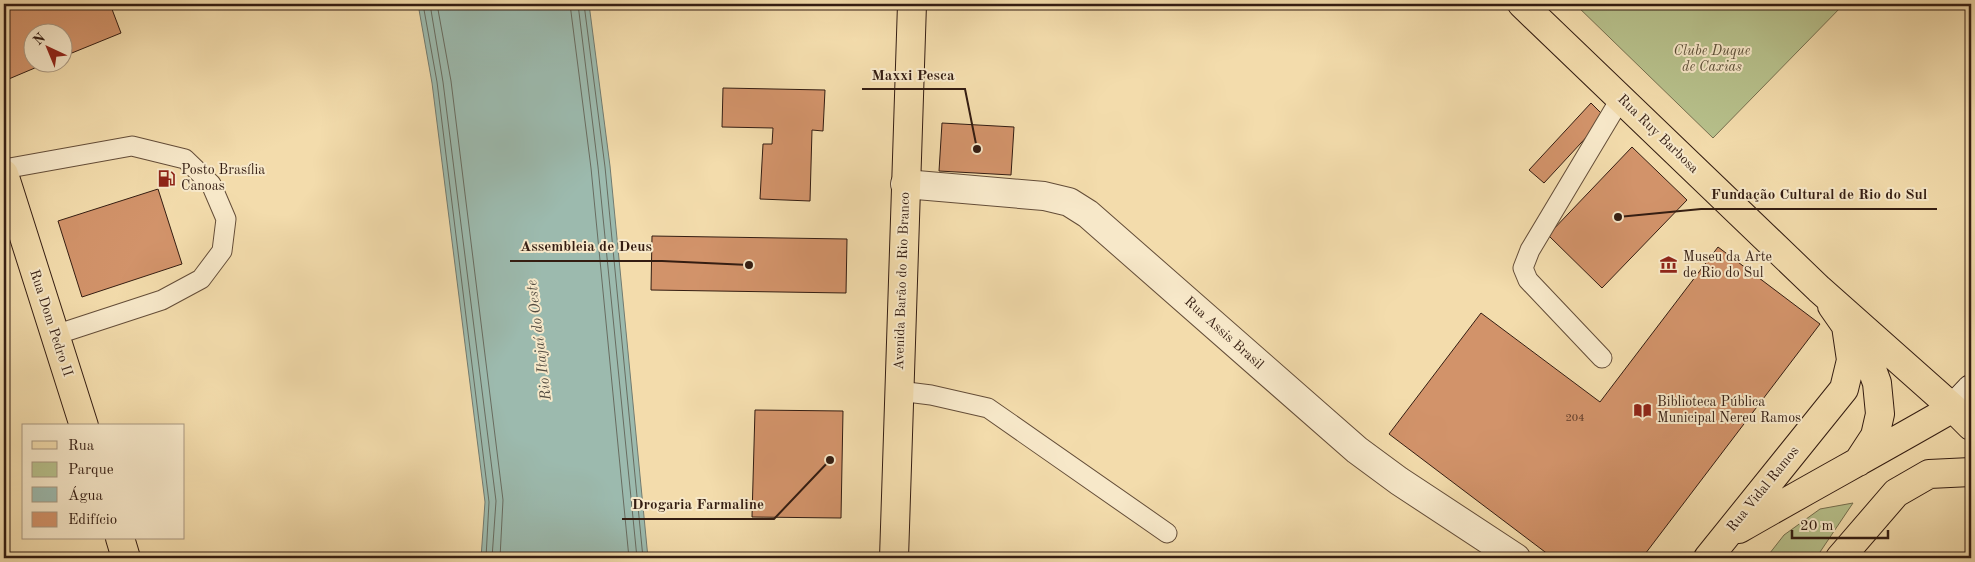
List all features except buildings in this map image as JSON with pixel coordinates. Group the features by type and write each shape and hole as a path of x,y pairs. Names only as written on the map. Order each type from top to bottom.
{"main road":[{"name":"Avenida Barão do Rio Branco","path":"894,558 912,4"},
{"name":"Rua Ruy Barbosa","path":"1522,4 1819,288 1965,408"},
{"name":"Rua Dom Pedro II","path":"4,174 11,224 55,335 83,424"},
{"name":"Rua Vidal Ramos","path":"1716,548 1844,389 1850,360 1846,326 1819,288"},
{"path":"1846,326 1869,361 1879,392 1880,414 1875,436 1857,464"},
{"path":"1716,548 1815,485 1965,408"},
{"path":"1840,558 1896,493 1929,474 1971,472"},
{"path":"121,540 126,558"}],"street":[{"name":"Rua Assis Brasil","path":"905,184 1044,196 1069,202 1088,214 1357,450 1516,558"}],"lane":[{"path":"1602,358 1528,280 1522,268 1530,250 1621,98"},
{"path":"4,169 132,146 185,159 211,184 226,220 222,251 201,279 162,300 55,335"},
{"path":"899,391 931,395 988,408 1167,534"}],"green space":[{"name":"Clube Duque de Caxias","path":"1575,4 1844,4 1713,138"},
{"path":"1853,503 1816,558 1766,558 1784,535 1820,509"}],"water":[{"name":"Rio Itajaí do Oeste","path":"418,4 589,4 610,166 648,558 481,558 485,502 432,83"}],"place":[{"name":"Maxxi Pesca","path":"977,149"},
{"name":"Posto Brasília Canoas","path":"167,178"},
{"name":"Fundação Cultural de Rio do Sul","path":"1618,217"},
{"name":"Assembleia de Deus","path":"749,265"},
{"name":"Museu da Arte de Rio do Sul","path":"1669,265"},
{"name":"Biblioteca Pública Municipal Nereu Ramos","path":"1643,410"},
{"name":"Drogaria Farmaline","path":"830,460"}]}
